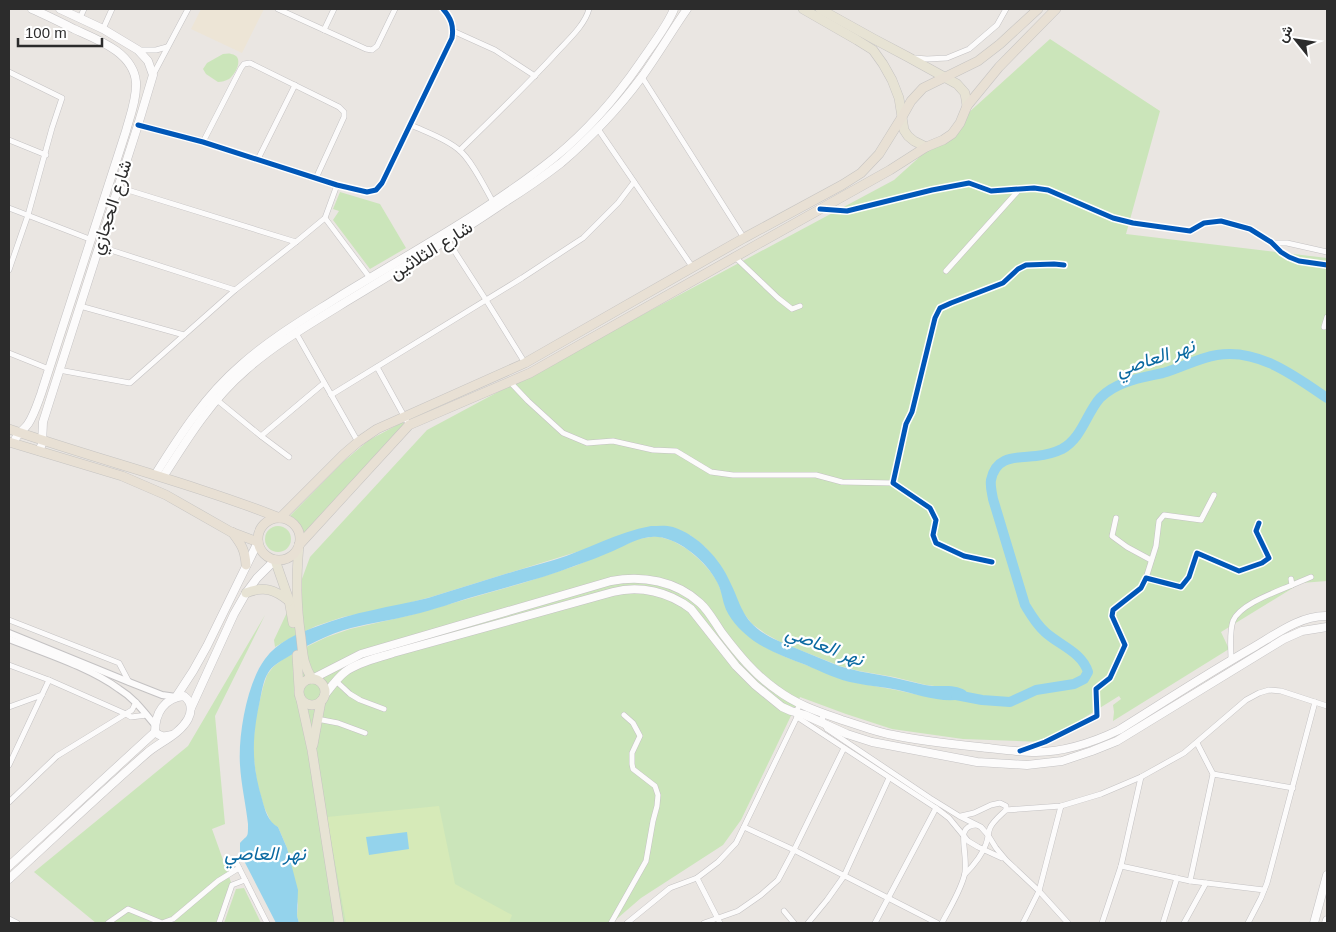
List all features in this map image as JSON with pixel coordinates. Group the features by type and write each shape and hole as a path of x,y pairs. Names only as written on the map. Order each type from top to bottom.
{"highway":[{"path":"1038,9 1000,44 978,61 923,88 911,100 879,154 860,172 842,185 744,238 525,363 407,421 299,545 294,554 286,560 275,560 270,559 262,552 258,542 259,532 262,527 270,520 280,518 344,454 377,429 407,421 530,374 890,170 926,147 952,134 960,123 967,106 999,67 1056,9"},
{"path":"9,429 42,441 159,476 290,521 297,529 300,539 299,545"},
{"path":"12,443 122,476 166,495 231,532 258,542"},
{"path":"231,532 241,544 245,553 246,565"}],"main road":[{"path":"12,443 27,425 36,409 92,240 126,131 136,90 133,70 127,60 114,49 99,40 32,9"},
{"path":"60,9 103,29 138,50 148,61 153,75 136,80"},
{"path":"159,476 180,435 195,414 228,377 255,353 309,321 370,278 530,181 593,122 617,94 650,49 674,9"},
{"name":"شارع الثلاثين","path":"159,476 217,400 258,360 296,333 309,321 448,241 530,181 560,163 598,129 624,100 642,77 687,9"},
{"path":"803,9 873,50 884,64 899,98 904,130 914,141 926,147"},
{"path":"820,9 957,84 965,93 967,106"},
{"path":"127,60 138,50"},
{"name":"شارع الحجازي","path":"39,451 42,446 43,422 153,75"},
{"path":"617,94 624,100"},
{"path":"126,131 135,134"},
{"path":"176,697 198,663 258,542"},
{"path":"295,621 299,545"},
{"path":"9,879 149,751 180,729 188,719 191,708 234,614 257,578 275,560 295,621 302,665 298,694 312,750 339,923"},
{"path":"299,688 303,682 361,654 611,581 624,578 642,578 662,582 684,591 700,603 740,656 778,692 800,704 822,713 892,735 936,743 1037,752 1058,749 1101,738 1119,730 1231,660 1295,624 1307,618 1327,616"},
{"path":"246,594 264,589 274,591 290,602"},
{"path":"301,700 312,706 323,698 346,671 393,653 624,589 639,590 666,595 682,602 691,609 736,666 755,685 782,707 796,715 806,715 872,742 977,762 1027,765 1062,761 1116,741 1302,630 1327,627"},
{"path":"302,665 312,679 319,681 323,686 323,698 312,750"},
{"path":"9,866 155,728 158,716 170,700 184,696 189,700 191,708"},
{"path":"155,728 160,736 172,735"},
{"path":"847,746 856,737"},
{"path":"1314,923 1327,875"}],"street":[{"path":"80,18 84,9"},
{"path":"103,29 112,9"},
{"path":"153,75 188,9"},
{"path":"278,9 372,50 377,46 395,9"},
{"path":"324,30 334,9"},
{"path":"138,125 203,142 337,185 367,192 376,190 382,183 411,125 452,38 453,24 443,9"},
{"path":"460,150 535,76 582,23 589,9"},
{"path":"908,57 927,59 947,58 970,49 997,25 1006,9"},
{"path":"454,31 495,50 535,76"},
{"path":"138,50 156,50 167,46"},
{"path":"203,142 244,64 250,63 339,107 344,112 344,117 316,178"},
{"path":"9,72 62,98 28,215 9,270"},
{"path":"642,77 744,238"},
{"path":"258,159 295,85"},
{"path":"411,125 460,150 493,202"},
{"path":"598,129 693,268"},
{"path":"9,140 46,155"},
{"path":"331,395 583,238 618,203 634,182"},
{"path":"820,209 847,211 969,183 991,191 1034,188 1048,190 1113,218 1133,223 1190,231 1204,223 1221,221 1250,230 1272,243 1281,252 1299,261 1327,265"},
{"path":"59,370 130,383 235,290 325,218 337,185"},
{"path":"118,187 296,242"},
{"path":"946,271 1019,190"},
{"path":"9,208 92,240"},
{"path":"325,218 370,278"},
{"path":"448,241 525,363"},
{"path":"1272,243 1287,243 1327,252"},
{"path":"98,246 235,290"},
{"path":"735,257 792,309 800,306"},
{"path":"893,483 906,424 912,412 935,318 940,308 1003,283 1018,269 1026,265 1064,265"},
{"path":"80,306 184,336"},
{"path":"1324,327 1327,317"},
{"path":"296,333 358,442"},
{"path":"9,353 49,369"},
{"path":"377,368 407,421"},
{"path":"510,382 563,433 588,443 613,441 653,450 676,451 711,472 733,475 816,474 842,482 893,483 930,508 936,520 933,534 936,543 964,556 992,562"},
{"path":"261,436 324,383"},
{"path":"217,400 289,457"},
{"path":"1020,751 1045,742 1097,716 1096,689 1110,678 1126,645 1112,616 1113,610 1141,588 1156,546 1159,521 1164,516 1201,520 1214,495"},
{"path":"1116,518 1112,536 1127,547 1151,560"},
{"path":"1146,578 1181,587 1189,577 1197,554 1239,571 1262,563 1269,558 1256,531 1259,524"},
{"path":"1231,660 1231,634 1233,622 1237,614 1291,582 1311,577"},
{"path":"9,620 119,663 129,682"},
{"path":"9,633 162,695 176,697"},
{"path":"9,639 105,679 136,702 155,728"},
{"path":"9,665 49,680 130,717 147,715"},
{"path":"9,765 49,680"},
{"path":"336,681 350,694 360,700 384,709"},
{"path":"942,923 965,874 984,849 992,824 1006,810 1062,806 1101,794 1141,777 1170,762 1197,743 1246,700 1269,690 1281,691 1327,706"},
{"path":"9,707 42,695"},
{"path":"9,802 57,756 132,710 136,702"},
{"path":"1248,923 1264,890 1315,702"},
{"path":"628,923 670,888 697,878 718,862 736,843 800,704"},
{"path":"822,713 822,722 847,746 889,778 949,818 964,837 973,844 1006,860"},
{"path":"611,923 646,861 658,795 655,786 634,769 632,753 640,736 633,723 624,715"},
{"path":"796,715 930,798 977,824 988,835 1006,860 1068,923"},
{"path":"318,718 365,733"},
{"path":"1190,881 1213,774 1197,743"},
{"path":"704,923 719,921 738,911 778,880 847,746"},
{"path":"1213,774 1293,788"},
{"path":"1102,923 1121,866 1141,777"},
{"path":"808,923 844,876 889,778"},
{"path":"960,816 1000,803 1006,806 1006,810"},
{"path":"1023,923 1038,891 1062,806"},
{"path":"875,923 936,808"},
{"path":"965,874 964,834 967,827 977,824"},
{"path":"744,827 794,850 937,923"},
{"path":"108,923 128,909 162,923 173,919 238,865 267,923"},
{"path":"1121,866 1190,881 1264,890"},
{"path":"697,878 719,921"},
{"path":"1163,923 1177,878"},
{"path":"219,923 232,885 245,880"},
{"path":"1184,923 1206,883"},
{"path":"784,911 794,923"},
{"path":"9,918 17,923"}],"shaded area":[{"path":"201,9 264,9 242,53 191,29"}],"green space":[{"path":"1050,39 1160,111 1126,234 1327,258 1327,581 1301,583 1221,632 1229,649 1113,721 1113,705 1121,699 1119,696 1045,742 963,739 892,729 800,697 741,820 723,845 641,898 612,923 299,923 297,916 298,905 287,848 278,827 272,824 264,807 257,783 253,752 255,721 267,675 273,667 283,659 327,637 350,629 411,615 523,583 575,566 638,539 657,536 673,541 687,549 700,560 717,581 725,606 765,647 847,681 919,695 950,686 926,685 840,666 782,643 766,634 752,624 742,611 717,561 705,547 690,535 619,536 583,550 431,597 343,617 316,626 275,647 274,640 299,587 310,557 427,430 894,180"},
{"path":"223,54 235,55 238,58 238,65 229,79 218,82 206,74 203,69 207,63"},
{"path":"340,192 380,204 406,248 370,269 333,220 339,211 333,209"},
{"path":"403,422 404,424 301,537 297,526 288,518 343,462 369,440"},
{"path":"278,526 287,530 291,539 287,548 278,552 269,548 265,539 269,530"},
{"path":"265,615 215,716 225,824 212,829 232,885 217,923 96,923 34,872 188,746"},
{"path":"439,806 455,884 512,915 509,923 346,923 327,817"},
{"path":"244,888 261,923 224,923 236,889"}],"water":[{"name":"نهر العاصي","path":"651,526 670,526 691,536 707,549 726,573 751,623 757,629 782,643 853,670 930,686 956,687 966,691 968,696 961,699 944,700 849,682 830,676 770,650 750,638 728,614 717,582 707,567 684,547 658,537 640,539 565,570 540,578 420,613 342,631 301,649 278,663 266,676 263,686 254,738 254,762 258,786 269,819 278,827 287,848 298,890 297,916 299,923 276,923 240,853 240,843 247,836 248,829 240,765 242,725 253,681 270,653 296,635 331,621 358,613 428,598 554,560 626,532"},
{"path":"407,832 409,849 369,855 366,837"}],"waterway":[{"name":"نهر العاصي","path":"956,695 982,700 1010,702 1036,690 1074,684 1084,679 1088,672 1081,659 1042,629 1025,605 991,490 991,480 997,466 1008,459 1036,456 1062,449 1074,439 1100,398 1114,388 1130,381 1163,373 1203,358 1217,355 1232,354 1261,360 1289,373 1327,398"}],"cycle path":[{"path":"138,125 203,142 337,185 367,192 376,190 382,183 452,38 451,22 443,9"},
{"path":"820,209 847,211 969,183 991,191 1034,188 1048,190 1113,218 1133,223 1190,231 1204,223 1221,221 1250,229 1271,242 1289,257 1299,261 1327,265"},
{"path":"992,562 964,556 936,543 933,535 936,520 930,508 893,483 906,424 912,412 935,318 940,308 1003,283 1018,269 1026,265 1064,265"},
{"path":"1020,751 1045,742 1097,716 1096,689 1110,678 1125,645 1112,616 1113,610 1141,588 1146,578 1181,587 1189,577 1197,553 1239,571 1262,563 1269,558 1256,531 1259,523"}]}
